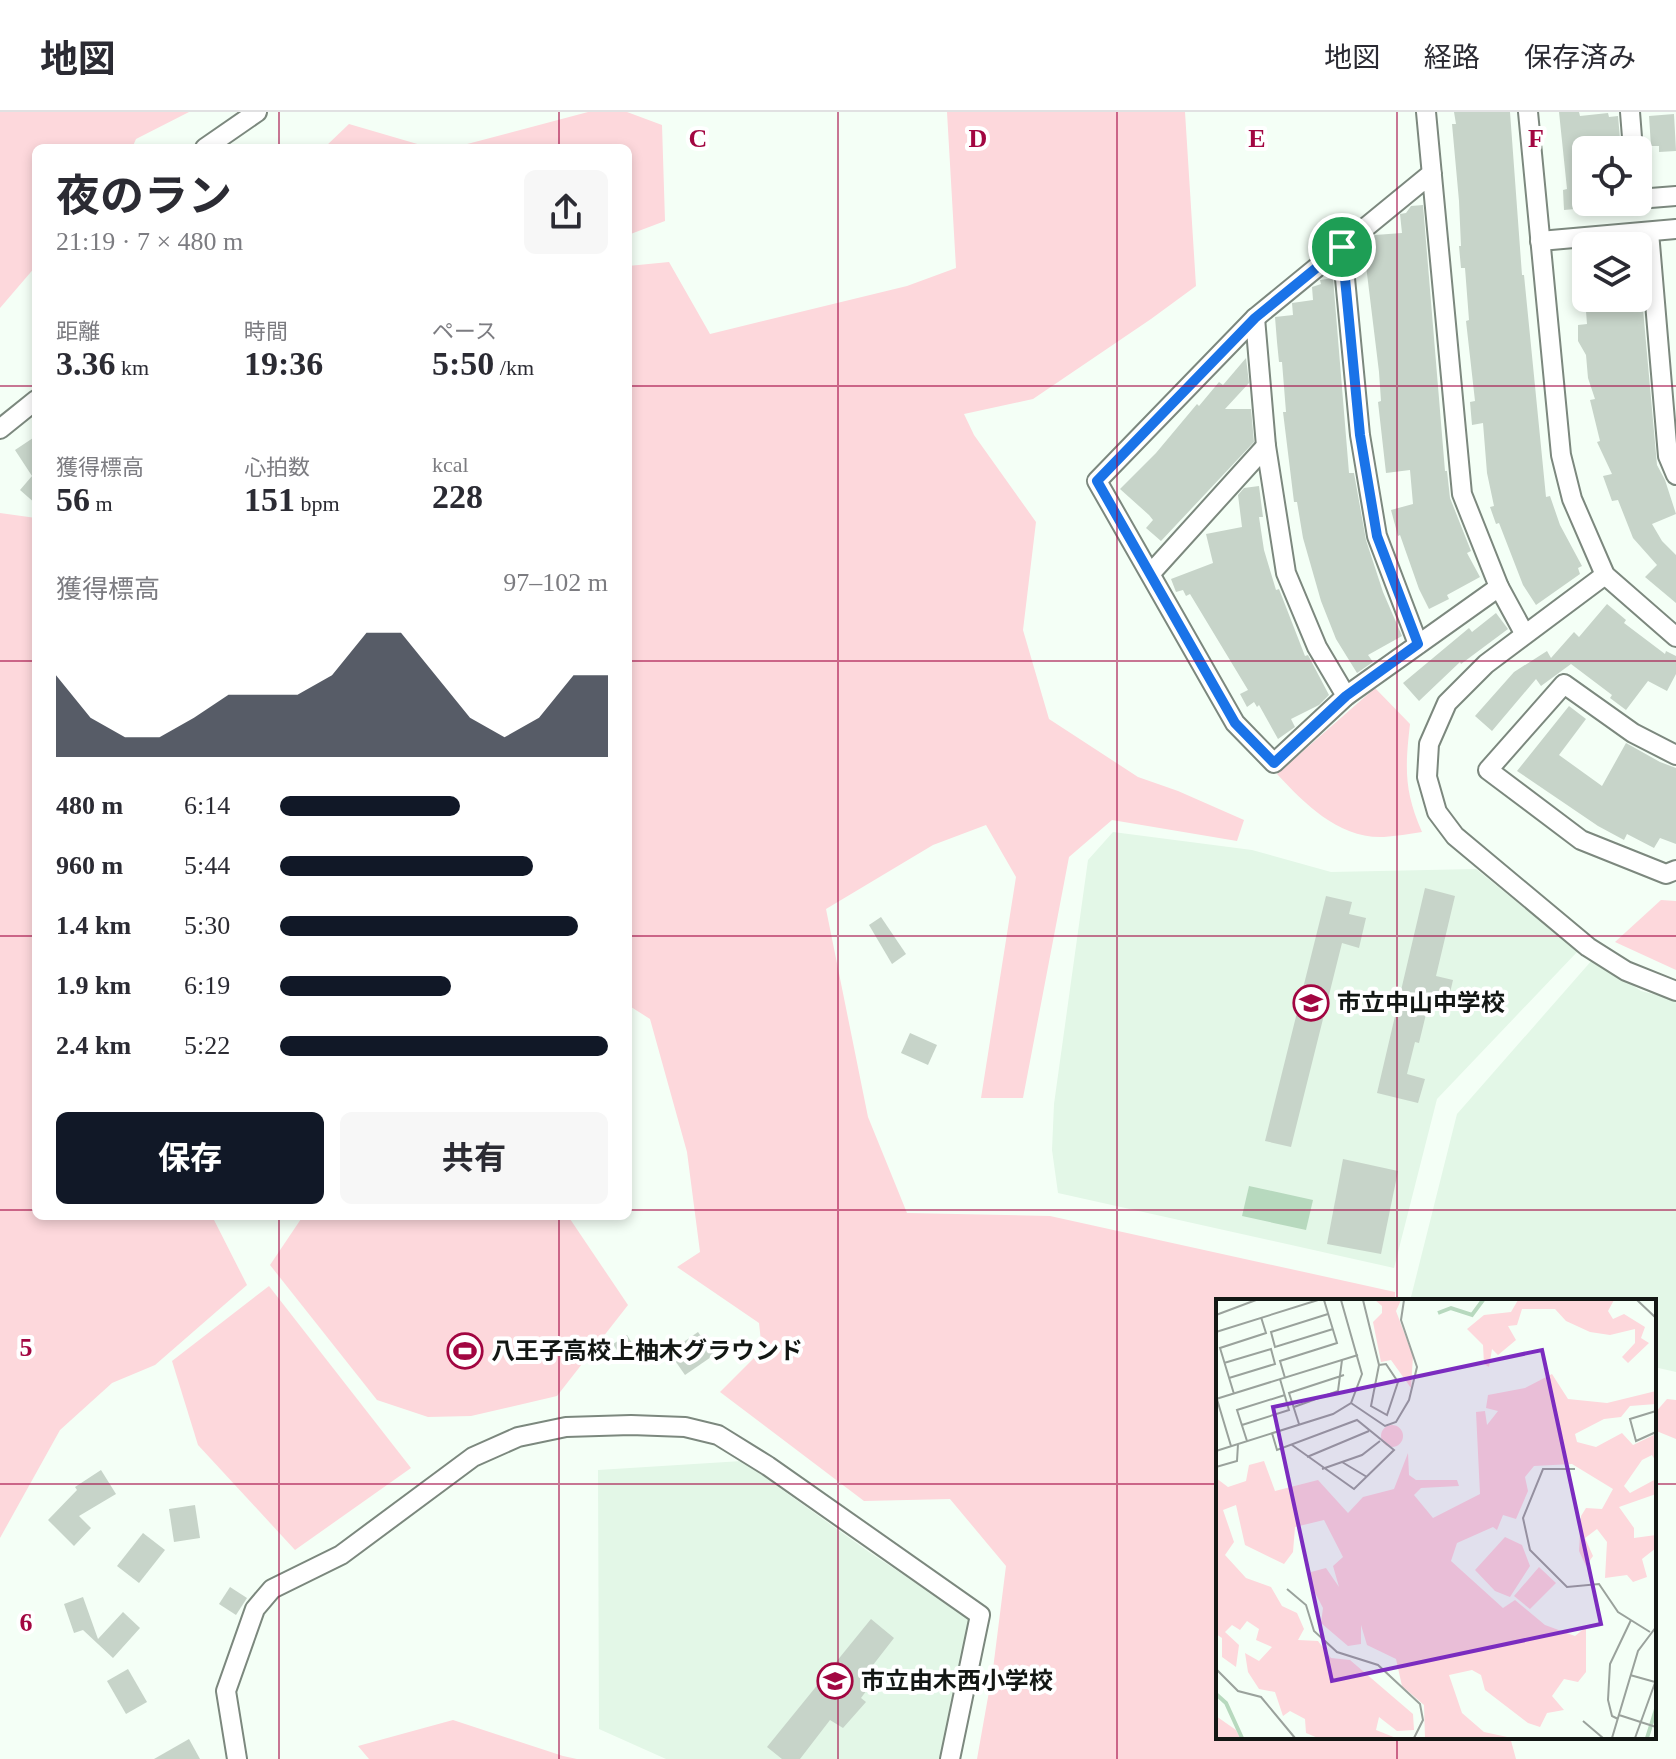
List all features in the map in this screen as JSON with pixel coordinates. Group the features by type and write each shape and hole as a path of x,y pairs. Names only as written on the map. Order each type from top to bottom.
{"street":[{"path":"211,144 257,112"},
{"path":"1426,112 1462,494 1499,587 1524,633"},
{"path":"1528,112 1561,455 1572,499 1605,575 1676,637"},
{"path":"1630,112 1632,136"},
{"path":"1432,173 1255,318 1097,481 1235,723 1274,763 1346,696 1499,587"},
{"path":"1652,198 1676,196"},
{"path":"1649,232 1676,229"},
{"path":"1540,241 1572,238"},
{"path":"1342,247 1360,435 1377,536 1418,644"},
{"path":"1652,267 1668,456 1676,475"},
{"path":"1255,318 1266,446 1286,573 1317,647 1346,696"},
{"path":"0,429 32,403"},
{"path":"1151,573 1266,446"},
{"path":"1605,575 1524,633 1486,664 1447,703 1429,744 1427,777 1437,812 1455,836 1588,947 1626,971 1676,991"},
{"path":"1676,755 1633,733 1564,684 1488,770 1581,840 1666,874 1676,870"},
{"path":"237,1759 226,1691 255,1609 272,1589 341,1555 473,1457 518,1437 554,1429 631,1425 685,1427 718,1435 768,1466 980,1615 950,1759"}],"shaded area":[{"path":"0,112 189,112 136,139 134,144 32,144 32,271 0,308"},
{"path":"588,112 627,112 662,125 665,221 632,233 632,144 467,144"},
{"path":"947,112 1185,112 1196,286 1033,399 964,414 974,435 1036,522 1023,630 1049,719 1138,777 1244,820 1237,841 1112,820 1069,857 1023,1098 981,1098 1016,877 986,825 933,845 826,909 868,1117 907,1213 1050,1216 1395,1292 1395,1299 1216,1299 1216,1739 1511,1739 1516,1759 977,1759 993,1669 1006,1566 950,1499 864,1501 720,1392 762,1350 759,1323 677,1267 700,1252 687,1152 650,1019 632,1008 632,266 669,262 710,334 907,286 956,268"},
{"path":"349,124 417,144 328,144"},
{"path":"0,513 32,517 32,1220 214,1220 247,1285 155,1365 112,1383 60,1430 0,1538"},
{"path":"1375,688 1410,724 1407,779 1422,832 1384,837 1352,832 1311,808 1277,774"},
{"path":"1113,832 1252,850 1331,872 1476,869 1578,951 1437,1099 1394,1268 1058,1193 1052,1150 1054,1104 1088,860"},
{"path":"1661,900 1676,901 1676,970 1615,942"},
{"path":"1593,959 1641,991 1676,1000 1676,1372 1656,1367 1656,1299 1411,1299 1457,1114"},
{"path":"1249,1186 1313,1200 1306,1230 1242,1216"},
{"name":"八王子高校上柚木グラウンド","path":"300,1220 571,1220 628,1305 557,1396 471,1416 428,1417 377,1400 270,1265"},
{"path":"269,1286 411,1468 295,1550 198,1445 172,1361"},
{"path":"1667,1399 1676,1400 1676,1439 1656,1431 1656,1412"},
{"path":"742,1461 869,1552 969,1618 940,1759 666,1759 599,1729 598,1470"},
{"path":"453,1720 577,1759 369,1759 358,1746"}],"building":[{"path":"1454,112 1510,112 1522,275 1546,497 1550,496 1560,525 1582,566 1578,568 1580,574 1536,605 1523,585 1490,507 1494,506 1487,473 1483,423 1472,425 1470,402 1475,401 1466,321 1469,320 1465,268 1461,268 1459,246 1459,201 1452,124 1456,124"},
{"path":"1559,112 1579,112 1580,116 1608,113 1609,117 1618,116 1620,136 1572,136 1572,209 1564,210 1563,190 1567,189"},
{"path":"1674,114 1676,151 1659,152 1659,146 1652,146 1649,116"},
{"path":"1423,205 1445,471 1450,498 1471,551 1467,553 1480,577 1429,609 1398,536 1391,510 1413,504 1410,470 1386,473 1378,402 1381,401 1379,372 1364,249 1372,248 1370,239 1375,235 1402,233 1400,214 1406,213 1411,206"},
{"path":"1333,278 1349,473 1354,473 1366,540 1402,636 1368,655 1373,662 1357,673 1336,639 1321,601 1303,538 1297,502 1294,502 1275,317 1293,315 1292,303 1313,300 1312,287 1321,284 1320,280"},
{"path":"1586,312 1643,312 1657,465 1676,514 1652,524 1662,541 1676,555 1676,603 1645,577 1657,565 1633,538 1618,500 1612,501 1603,476 1612,474 1597,442 1600,441 1590,400 1595,399 1588,378 1586,355 1578,341 1578,325 1587,324"},
{"path":"1246,358 1249,383 1225,409 1251,409 1254,442 1161,541 1146,528 1153,520 1120,489 1156,453 1197,404 1199,406 1219,382 1223,385"},
{"path":"32,439 32,476 15,450"},
{"path":"32,476 32,500 20,490"},
{"path":"1259,486 1263,517 1259,517 1264,550 1276,590 1279,589 1305,656 1308,655 1329,695 1319,705 1291,719 1295,727 1278,739 1259,705 1257,707 1254,702 1247,707 1240,694 1248,690 1190,594 1186,596 1183,590 1176,592 1171,579 1213,563 1206,534 1242,527 1238,495 1244,488"},
{"path":"1607,604 1626,620 1624,623 1665,654 1666,651 1676,656 1676,674 1667,691 1648,681 1626,710 1610,698 1612,695 1571,664 1541,686 1536,679 1492,731 1475,716 1514,672 1547,651 1551,658 1574,632 1579,637"},
{"path":"1496,613 1508,629 1460,662 1419,701 1403,683 1469,628 1472,632"},
{"path":"1569,706 1586,719 1559,755 1602,786 1626,743 1676,768 1676,844 1660,838 1654,848 1627,834 1624,840 1517,771"},
{"path":"1425,888 1455,896 1436,976 1453,980 1446,1010 1428,1006 1419,1043 1415,1042 1407,1074 1425,1079 1418,1103 1377,1093"},
{"path":"1326,896 1352,902 1349,914 1366,918 1359,948 1342,943 1291,1147 1265,1141"},
{"path":"881,917 906,954 892,964 869,925"},
{"path":"910,1033 937,1045 928,1065 901,1053"},
{"path":"1343,1159 1398,1171 1381,1254 1327,1244"},
{"path":"698,1332 714,1355 685,1375 669,1352"},
{"path":"627,1335 639,1354 625,1363 613,1344"},
{"path":"101,1470 116,1494 79,1516 91,1528 74,1546 48,1520 77,1490 75,1487"},
{"path":"195,1505 200,1538 174,1542 169,1509"},
{"path":"143,1533 165,1550 139,1583 117,1566"},
{"path":"230,1587 247,1598 236,1615 219,1604"},
{"path":"83,1597 98,1639 123,1612 140,1628 113,1658 83,1630 74,1633 64,1604"},
{"path":"871,1619 894,1638 873,1665 881,1671 861,1698 866,1702 843,1728 830,1720 800,1759 782,1759 767,1747"},
{"path":"128,1669 147,1702 126,1714 107,1681"},
{"path":"189,1739 200,1759 154,1759"}],"place":[{"name":"市立中山中学校","path":"1311,1003"},
{"name":"八王子高校上柚木グラウンド","path":"465,1351"},
{"name":"市立由木西小学校","path":"835,1681"}],"route":[{"path":"1342,247 1360,435 1377,536 1418,644 1346,696 1274,763 1235,723 1097,481 1255,318 1342,247"}]}
